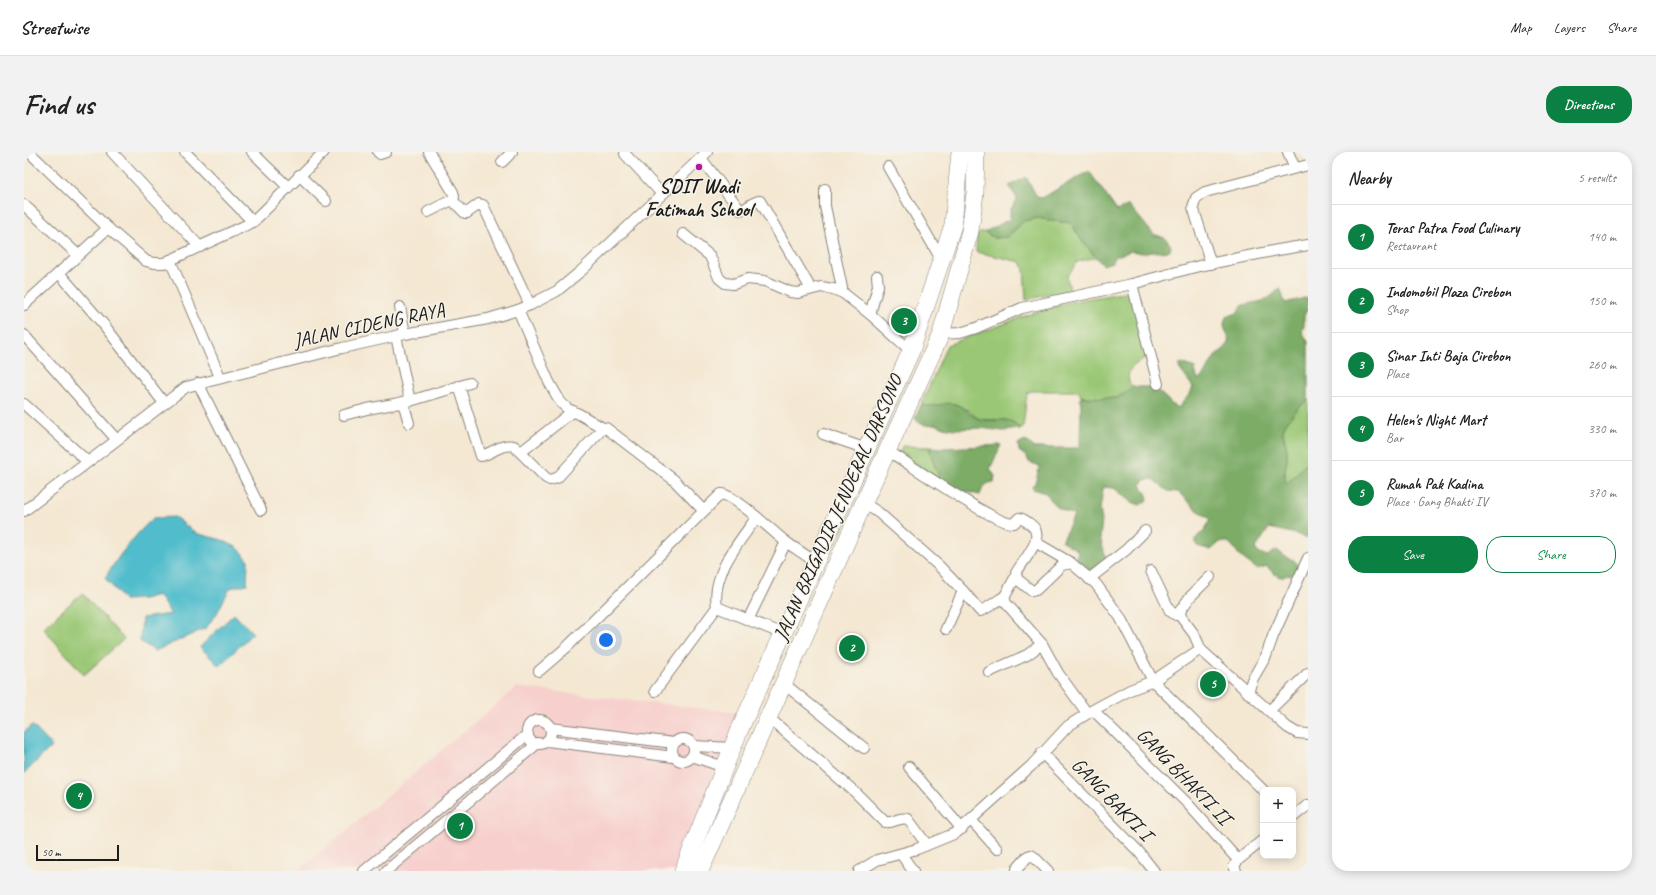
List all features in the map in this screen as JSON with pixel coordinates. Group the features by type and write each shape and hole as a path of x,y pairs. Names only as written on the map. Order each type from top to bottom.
{"highway":[{"name":"JALAN BRIGADIR JENDERAL DARSONO","path":"683,871 732,748 911,351 953,226 960,152"},
{"name":"JALAN BRIGADIR JENDERAL DARSONO","path":"700,871 783,683 941,334 970,231 975,193 976,152"}],"street":[{"path":"29,152 108,228 146,261 154,263 164,263 253,222 324,152"},
{"path":"112,152 200,247"},
{"path":"185,152 253,222"},
{"path":"252,152 288,187"},
{"path":"378,152 380,154 386,152"},
{"path":"429,152 453,192 453,201"},
{"path":"502,162 512,152"},
{"path":"1288,152 1295,168"},
{"path":"625,154 662,194"},
{"path":"704,155 740,210 743,210 756,201 760,201 811,289"},
{"name":"JALAN CIDENG RAYA","path":"24,511 87,461 186,387 220,377 401,335 488,319 518,310 557,291 581,271 704,155"},
{"path":"1211,264 1194,207 1196,198 1205,192 1308,165"},
{"path":"888,167 941,259"},
{"path":"299,175 326,201"},
{"path":"825,189 825,206 843,293"},
{"path":"428,212 447,202 453,201"},
{"path":"453,201 465,213 479,204 485,207 530,305"},
{"path":"24,206 78,255"},
{"path":"24,305 108,228"},
{"path":"683,234 710,256 719,278 725,283 733,284 748,279 765,281 790,292 798,293 821,287 833,289 843,293 870,314 911,351"},
{"path":"941,334 960,333 976,328 1022,308 1132,284 1211,264 1278,250 1308,246"},
{"path":"170,260 220,377"},
{"path":"59,273 104,325 164,403"},
{"path":"870,314 878,286 877,276"},
{"path":"1132,284 1158,384"},
{"path":"400,306 406,401 409,423"},
{"path":"518,310 556,395 564,407 612,432 674,480 703,510"},
{"path":"24,335 116,439"},
{"path":"198,383 261,510"},
{"path":"344,415 406,401 470,383"},
{"path":"459,386 481,456 500,447 508,445 514,446 548,480 557,478 603,428"},
{"path":"24,404 87,461"},
{"path":"521,452 573,412"},
{"path":"823,434 867,449"},
{"path":"864,504 879,513 939,566 980,611 986,609 995,601 1005,596 1035,542 1037,534 1036,530 1023,519 1019,518 1011,524 978,509 888,451"},
{"path":"539,672 600,614 719,494 724,494 757,517 786,542 815,562"},
{"path":"655,691 717,606 717,584 734,549 757,517"},
{"path":"1089,579 1126,550 1145,531"},
{"path":"748,620 786,542"},
{"path":"1035,542 1071,563 1096,584 1120,618 1153,682 1260,787"},
{"path":"1248,693 1252,680 1266,656 1273,636 1308,558"},
{"path":"1016,576 1024,586 1032,591 1040,587 1049,576 1062,565 1071,563"},
{"path":"1151,571 1170,611 1176,615 1180,614"},
{"path":"1180,614 1180,611 1190,597 1210,577"},
{"path":"946,629 963,591"},
{"name":"GANG BHAKTI II","path":"1005,596 1005,602 1042,644 1058,673 1090,712 1188,804 1235,868"},
{"path":"717,606 783,634"},
{"path":"1180,614 1194,634 1201,650 1287,727 1297,733 1308,734"},
{"path":"989,672 1027,655 1042,644"},
{"path":"859,871 878,860 927,845 956,833 1031,766 1068,726 1130,690 1153,682 1201,650"},
{"path":"1269,711 1308,673"},
{"path":"783,683 864,748"},
{"path":"768,717 856,792 885,822 888,823 900,818 908,820 927,845"},
{"path":"386,871 542,742 550,737 550,728 545,721 536,720 529,725 528,734 533,742 542,742 674,757 681,761 686,761 693,751"},
{"path":"550,728 674,743 681,739 685,739 689,740 693,751 724,767"},
{"path":"364,871 528,734"},
{"path":"674,743 672,752 674,757"},
{"path":"693,751 732,748"},
{"name":"GANG BAKTI I","path":"1042,753 1138,852 1154,871"},
{"path":"909,767 962,829"},
{"path":"1296,815 1308,805"},
{"path":"971,820 997,849"},
{"path":"1235,868 1260,843"},
{"path":"901,854 913,871"},
{"path":"1017,869 1028,856 1031,855 1048,871"}],"shaded area":[{"path":"517,687 740,713 680,871 298,871"}],"green space":[{"path":"1089,171 1117,211 1129,205 1153,234 1165,238 1171,246 1170,251 1141,253 1132,251 1116,256 1112,262 1103,265 1082,241 1071,223 1039,218 1024,221 1007,237 994,238 985,232 1010,219 1010,211 1017,198 1009,186 1026,177 1037,197 1042,198"},
{"path":"1039,218 1071,223 1082,241 1096,257 1077,262 1067,277 1070,290 1026,300 1024,268 1021,262 976,252 977,234 985,232 994,238 1007,237 1024,221"},
{"path":"1280,288 1285,303 1308,297 1308,311 1304,314 1304,326 1302,331 1308,342 1308,401 1293,414 1283,431 1287,453 1285,478 1287,484 1308,461 1308,538 1269,528 1256,548 1256,551 1267,556 1277,550 1287,558 1294,560 1298,566 1296,573 1293,575 1280,577 1273,573 1267,566 1257,569 1241,557 1228,542 1220,542 1211,550 1197,546 1195,539 1206,528 1210,519 1196,509 1178,492 1168,491 1152,479 1143,480 1141,485 1147,495 1148,500 1140,505 1132,502 1114,488 1104,487 1100,509 1102,521 1100,537 1106,559 1105,562 1091,575 1075,563 1078,552 1077,550 1062,541 1074,515 1056,507 1046,493 1033,489 1032,487 1035,483 1040,466 1029,462 1027,457 1019,451 1018,444 1025,441 1034,448 1080,448 1081,397 1117,398 1132,387 1150,387 1155,388 1176,408 1179,407 1190,394 1193,387 1179,368 1180,364 1182,363 1195,368 1197,378 1199,379 1203,376 1216,355 1229,343 1224,325 1226,317 1237,313 1243,305 1267,299"},
{"path":"1128,292 1131,294 1146,356 1129,372 1128,378 1132,387 1117,398 1081,397 1079,391 1031,391 1027,393 1023,427 1020,429 1012,422 1007,420 986,420 978,418 963,408 921,405 947,345 1044,309 1079,300"},
{"path":"1308,401 1308,461 1287,484 1285,474 1287,452 1283,427 1301,404"},
{"path":"950,403 959,405 980,419 1007,420 1016,424 1020,429 1003,431 981,428 955,429 942,427 935,424 925,425 915,419 921,405 930,406"},
{"path":"1001,445 990,469 995,476 994,482 988,483 980,495 963,491 941,481 929,447 946,448"},
{"path":"902,446 929,447 941,481 900,454"},
{"path":"82,593 124,639 84,675 43,628"}],"water":[{"path":"175,517 195,533 222,540 238,548 248,560 247,584 230,588 217,613 206,628 155,651 140,641 142,618 171,614 158,595 143,599 124,600 105,578 127,546 153,518"},
{"path":"234,614 253,633 219,666 200,647"},
{"path":"32,725 52,746 24,774 24,732"}],"place":[{"name":"SDIT Wadi Fatimah School","path":"699,167"},
{"name":"Sinar Inti Baja Cirebon","path":"904,321"},
{"name":"Indomobil Plaza Cirebon","path":"852,648"},
{"name":"Rumah Pak Kadina","path":"1213,684"},
{"name":"Helen's Night Mart","path":"79,796"},
{"name":"Teras Patra Food Culinary","path":"460,826"}]}
